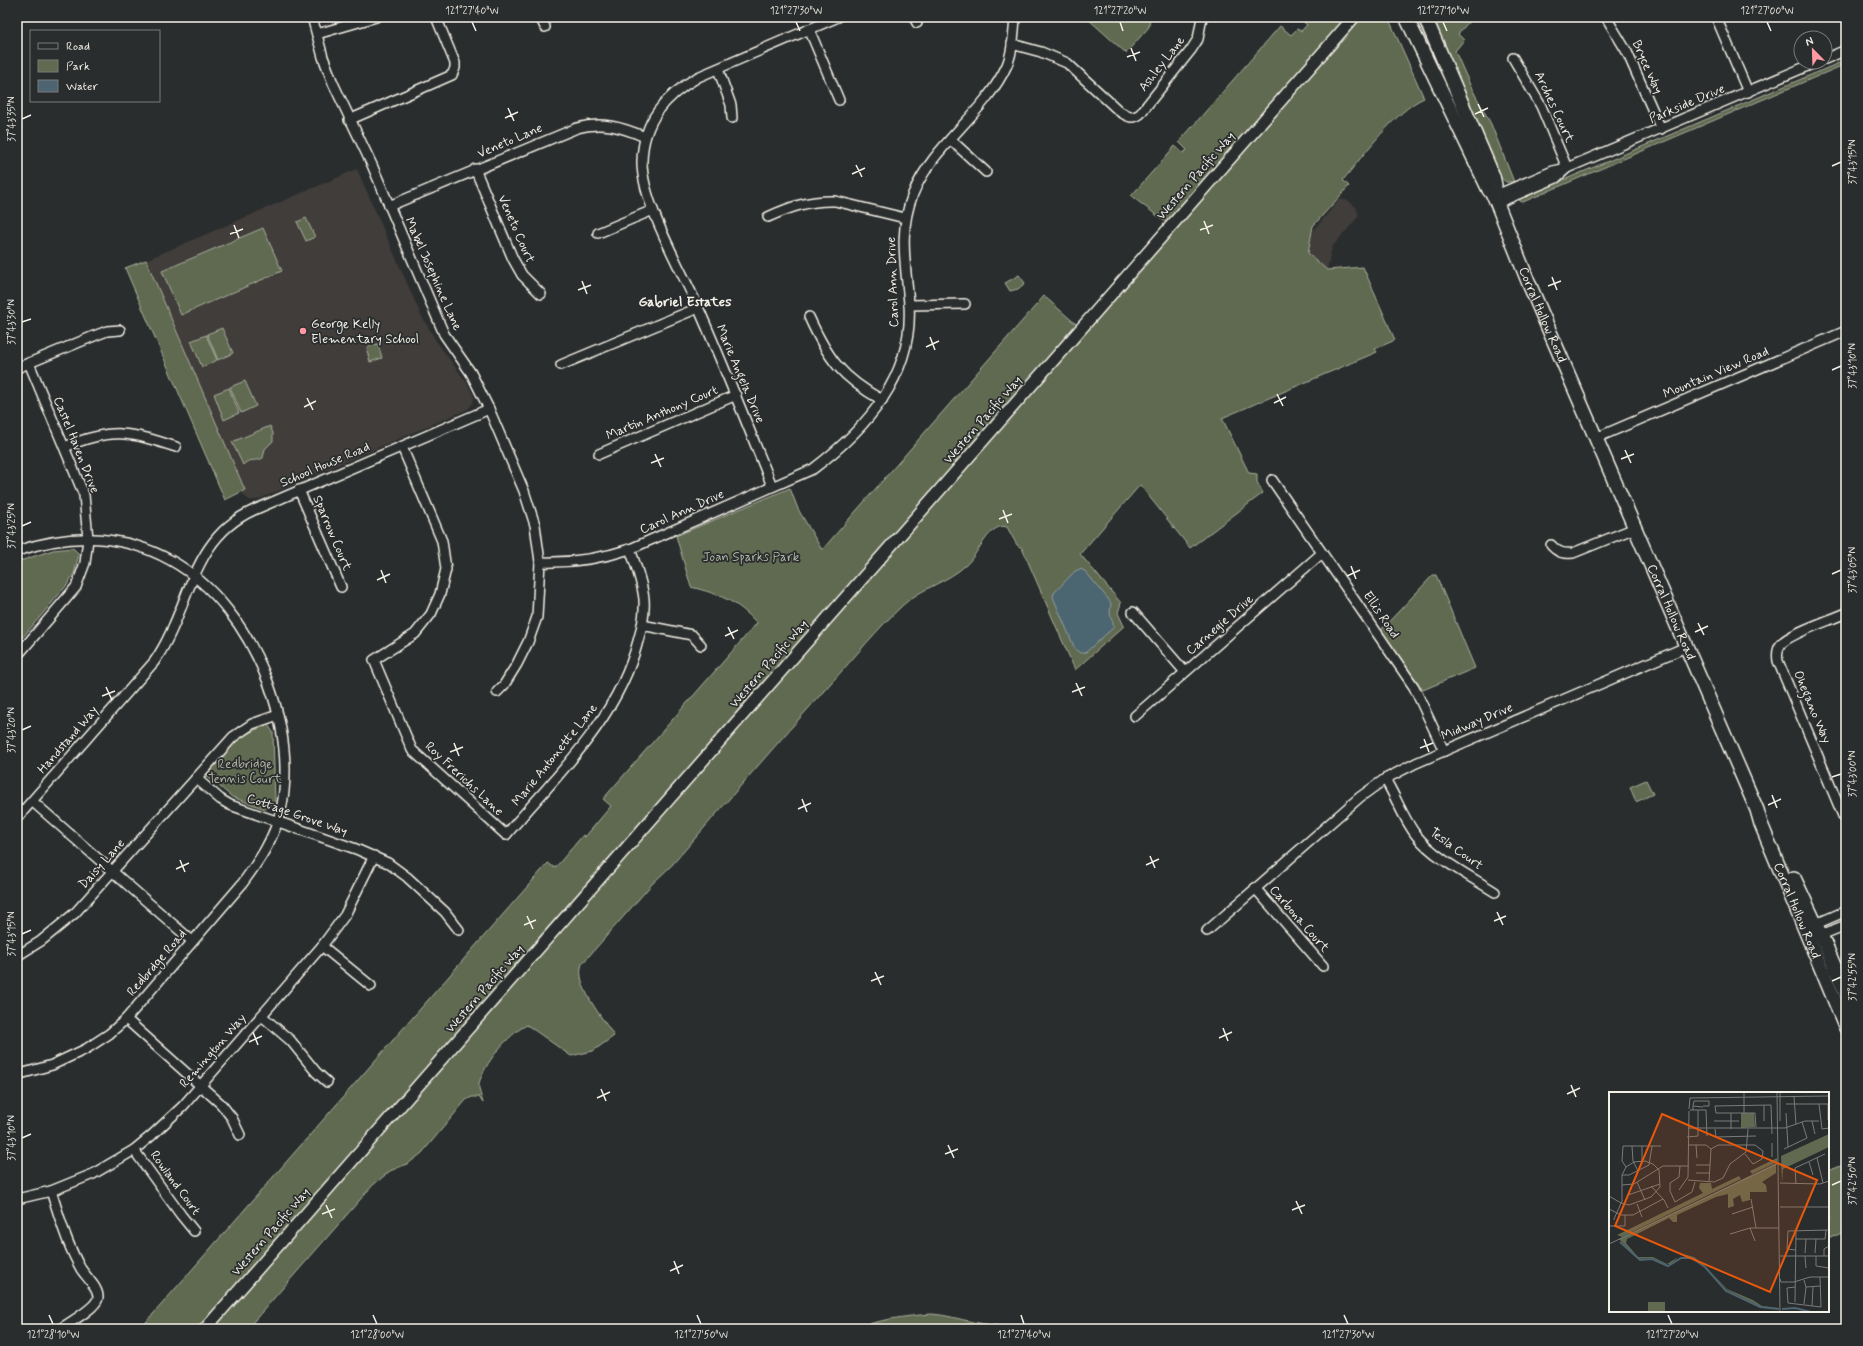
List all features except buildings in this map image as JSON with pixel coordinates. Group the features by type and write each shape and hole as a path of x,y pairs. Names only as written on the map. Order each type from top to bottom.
{"main road":[{"path":"1408,21 1419,25 1425,18"},
{"name":"Corral Hollow Road","path":"1425,18 1493,176 1495,185 1495,200"},
{"name":"Corral Hollow Road","path":"1408,21 1495,200 1530,286 1757,810 1767,821 1776,838 1815,931 1823,976 1846,1028"},
{"path":"1815,931 1846,994"}],"street":[{"name":"Mabel Josephine Lane","path":"312,17 326,67 349,120 372,165 444,334 471,373 489,409 524,491 535,524 540,562 537,617 528,642 517,664 504,685 497,692"},
{"path":"317,34 376,17"},
{"path":"349,120 448,78 454,72 456,63 436,17"},
{"path":"540,17 545,27"},
{"name":"Marie Angela Drive","path":"772,486 736,395 653,210 643,179 642,161 645,137 657,112 678,89 718,69 838,17"},
{"name":"Carol Ann Drive","path":"540,562 587,560 630,549 813,469 837,451 858,431 882,400 901,365 906,343 909,305 903,251 905,218 913,193 924,172 994,88 1008,63 1016,17"},
{"name":"Ashley Lane","path":"1012,44 1041,52 1066,63 1119,111 1129,117 1135,117 1140,114 1192,50 1198,39 1202,17"},
{"name":"Western Pacific Way","path":"205,1329 1354,17"},
{"name":"Bryce Way","path":"1606,17 1627,52 1660,129"},
{"path":"1716,17 1748,92"},
{"path":"809,29 839,100"},
{"path":"1833,55 1846,50"},
{"name":"Arches Court","path":"1513,58 1541,106 1567,168"},
{"path":"718,69 731,105 732,118"},
{"name":"Parkside Drive","path":"1495,200 1554,171 1567,168 1799,70"},
{"name":"Veneto Lane","path":"389,206 519,150 586,125 610,125 632,131 645,137"},
{"path":"950,140 986,172"},
{"name":"Veneto Court","path":"475,169 513,259 522,275 541,294"},
{"path":"768,217 804,203 823,200 855,205 905,218"},
{"path":"598,233 653,210"},
{"path":"909,305 965,304"},
{"path":"561,365 698,308"},
{"path":"809,317 825,350 836,367 863,389 882,400"},
{"path":"17,368 107,331 120,330"},
{"name":"Mountain View Road","path":"1596,438 1846,331"},
{"name":"Castel Haven Drive","path":"17,656 76,587 84,567 88,540 84,495 29,363"},
{"name":"Martin Anthony Court","path":"599,454 736,395"},
{"name":"School House Road","path":"194,575 198,564 223,530 245,514 489,409"},
{"path":"65,447 95,436 122,433 140,435 176,447"},
{"name":"Roy Frerichs Lane","path":"402,447 442,541 446,569 440,594 431,614 415,634 374,660 412,750 506,835"},
{"name":"Ellis Road","path":"1272,480 1414,686 1444,751"},
{"name":"Sparrow Court","path":"299,490 341,586"},
{"path":"1552,545 1558,552 1565,554 1573,553 1635,528"},
{"name":"Redbrdge Road","path":"17,551 66,539 119,542 138,547 169,560 194,575 216,595 239,624 264,672 278,715 285,766 282,800 277,822 268,846 258,863 126,1019 86,1049 52,1065 17,1075"},
{"name":"Marie Antonette Lane","path":"506,835 595,731 613,704 633,662 642,625 644,600 630,549"},
{"name":"Carnegie Drive","path":"1135,716 1322,553"},
{"name":"Handstand Way","path":"17,818 154,662 169,638 194,575"},
{"path":"1133,612 1185,672"},
{"name":"Ohegano Way","path":"1846,613 1788,638 1780,646 1777,654 1778,661 1846,823"},
{"path":"642,625 692,635 701,645"},
{"name":"Midway Drive","path":"1207,931 1360,797 1385,779 1444,751 1686,647"},
{"name":"Daisy Lane","path":"17,956 61,926 80,908 240,731 252,724 278,715"},
{"name":"Cottage Grove Way","path":"196,778 220,799 230,805 374,856 388,863 407,877 445,912 459,930"},
{"name":"Tesla Court","path":"1385,779 1407,821 1423,842 1437,854 1495,892"},
{"path":"32,802 192,942"},
{"name":"Remington Way","path":"17,1199 51,1191 93,1174 134,1150 168,1121 262,1016 322,946 345,915 374,856"},
{"name":"Carbona Court","path":"1255,888 1323,966"},
{"path":"1815,931 1846,911"},
{"path":"1815,931 1846,925"},
{"path":"322,946 371,986"},
{"path":"262,1016 291,1041 316,1072 327,1082"},
{"path":"126,1019 201,1085 227,1111 240,1135"},
{"name":"Rowland Court","path":"134,1150 194,1231"},
{"path":"51,1191 70,1247 77,1262 98,1296 98,1300 91,1308 60,1329"}],"shaded area":[{"name":"George Kelly Elementary School","path":"357,169 421,315 437,342 467,383 474,397 473,403 468,409 257,500 249,500 241,492 244,491 146,260"},
{"path":"1340,199 1349,201 1356,207 1359,216 1332,247 1327,270 1308,253 1313,231"}],"green space":[{"path":"1083,17 1150,17 1149,27 1126,53 1088,19"},
{"path":"1298,17 1348,17 1167,223 1131,196 1175,146 1183,153 1187,150 1179,142 1280,26 1291,35 1297,29 1301,31 1307,25"},
{"path":"1358,17 1388,17 1424,98 1402,112 1380,134 1343,180 1349,186 1313,226 1308,253 1327,270 1363,267 1395,340 1375,349 1377,352 1222,418 1249,473 1257,474 1257,482 1263,493 1190,548 1140,485 1080,554 1121,603 1118,613 1124,626 1075,670 1022,548 1017,545 1007,527 1001,526 995,529 971,560 959,571 910,599 884,624 672,865 652,884 582,964 582,982 586,991 597,1011 614,1036 593,1051 571,1056 527,1025 520,1029 498,1050 481,1076 479,1086 483,1103 479,1097 472,1097 466,1100 422,1153 409,1163 390,1171 372,1186 247,1329 209,1329"},
{"path":"1431,17 1473,17 1458,34 1464,40 1455,51 1471,87 1491,124 1514,182 1506,182 1499,176"},
{"path":"1846,60 1846,64 1833,70 1833,66"},
{"path":"1822,70 1832,70 1523,202 1519,199"},
{"path":"306,218 315,237 306,241 297,222"},
{"path":"263,228 282,271 181,315 162,271"},
{"path":"146,260 245,490 225,500 125,268"},
{"path":"1019,275 1025,283 1018,289 1010,291 1005,283"},
{"name":"Joan Sparks Park","path":"1044,296 1077,325 199,1329 140,1329 548,863 555,868 583,835 585,837 611,806 603,799 757,623 750,615 727,599 710,592 691,587 676,536 790,488 798,509 822,550"},
{"path":"222,328 233,353 218,360 207,334"},
{"path":"206,335 217,360 202,367 191,341"},
{"path":"378,344 382,358 370,362 367,351 369,346"},
{"path":"245,381 256,406 241,413 230,387"},
{"path":"229,388 239,413 224,420 214,394"},
{"path":"270,426 273,433 273,441 265,449 263,458 250,461 243,465 232,442"},
{"path":"73,548 79,554 74,574 67,585 17,644 17,562 53,550"},
{"path":"1433,575 1436,575 1475,668 1423,690 1381,630"},
{"name":"Redbridge Tennis Court","path":"268,725 273,732 275,802 265,809 232,797 207,776 211,766 224,750 240,738"},
{"path":"1646,780 1653,794 1636,802 1630,787"},
{"path":"1846,1163 1846,1231 1829,1239 1829,1170"},
{"path":"932,1314 1017,1329 951,1329 921,1327 902,1329 852,1329 892,1319"}],"water":[{"path":"1080,569 1085,571 1109,600 1111,604 1110,613 1114,627 1085,653 1080,653 1075,649 1053,597 1054,593 1075,571"}],"place":[{"name":"George Kelly Elementary School","path":"303,331"}],"district":[{"name":"Gabriel Estates","path":"685,302"}]}
